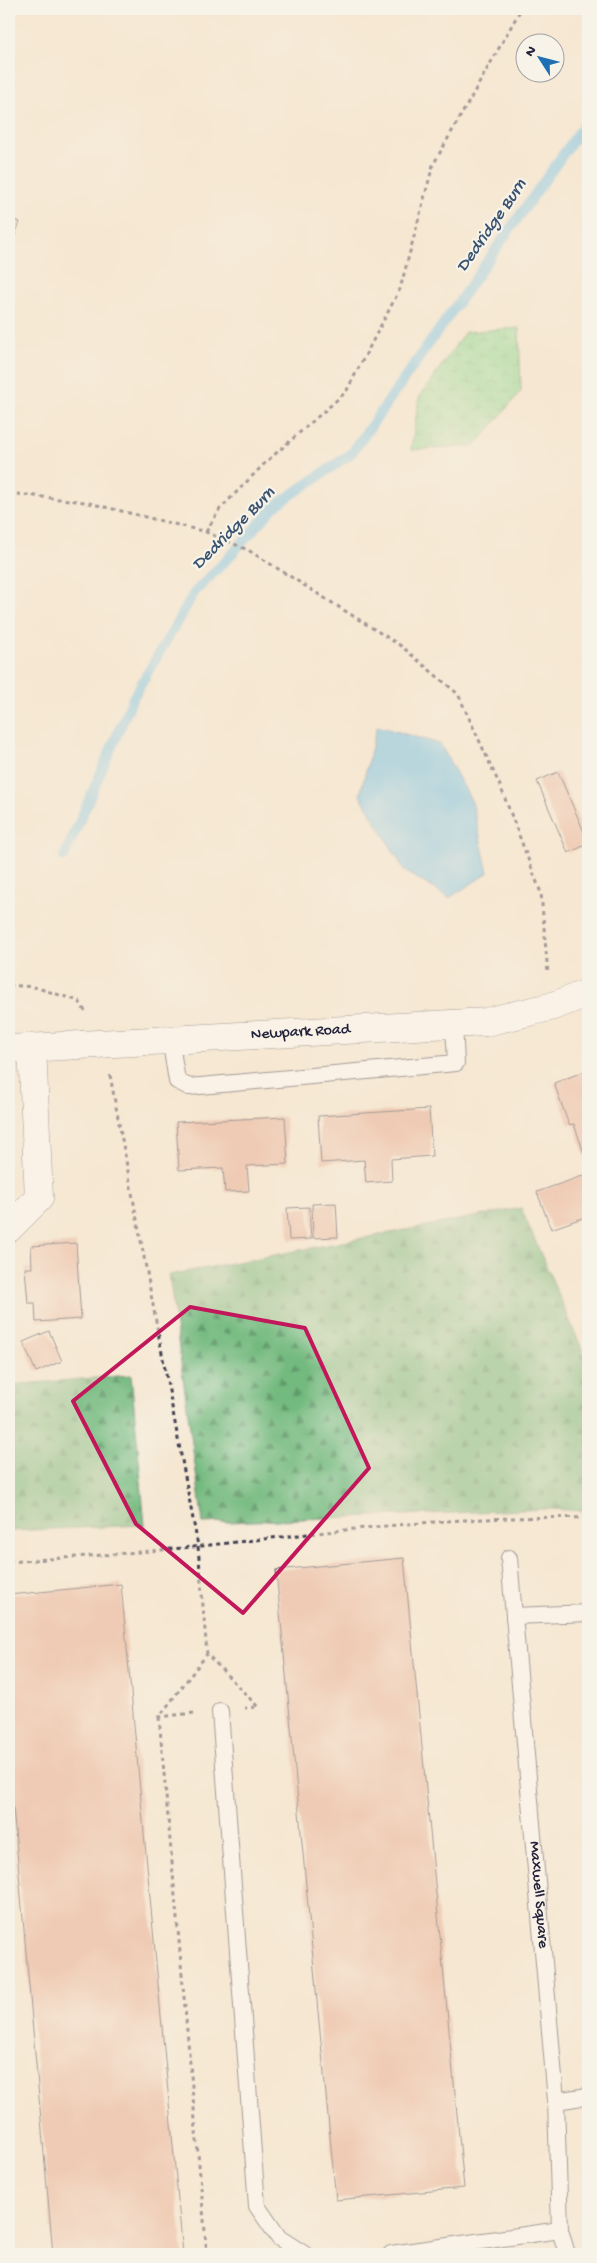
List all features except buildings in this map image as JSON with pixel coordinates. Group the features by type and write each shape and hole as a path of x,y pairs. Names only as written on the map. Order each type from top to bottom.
{"street":[{"name":"Newpark Road","path":"20,1048 170,1038 486,1022 550,1008 588,992"},
{"path":"9,1228 39,1198 20,1048"}],"lane":[{"path":"170,1038 177,1081 189,1087 456,1063 454,1024"},
{"name":"Maxwell Square","path":"509,1558 556,2101 560,2230 567,2254"},
{"path":"514,1616 588,1613"},
{"path":"220,1711 256,2206 279,2238 304,2254"},
{"path":"556,2101 588,2096"},
{"path":"391,2254 560,2230"}],"path":[{"path":"206,532 220,509 266,462 346,392 400,289 433,165 521,9"},
{"path":"9,493 85,502 206,532 248,550 401,646 458,694 501,788 541,893 550,1008"},
{"path":"9,985 34,987 79,1001 102,1044 108,1063 198,1546 207,1654 258,1707 159,1717"},
{"path":"9,1562 198,1546 373,1527 529,1516 588,1518"},
{"path":"207,1654 159,1717 207,2254"}],"highlighted area":[{"path":"190,1307 305,1328 369,1468 243,1613 136,1524 73,1401"}],"green space":[{"path":"519,328 521,391 475,446 411,450 419,398 465,332"},
{"path":"521,1208 588,1363 588,1511 550,1509 203,1523 169,1275"},
{"path":"131,1375 145,1525 9,1531 9,1385"}],"water":[{"path":"377,726 440,744 472,802 488,873 449,898 405,871 360,795"}],"waterway":[{"name":"Dedridge Burn","path":"64,857 133,698 194,593 275,506 351,454 588,119"}]}
